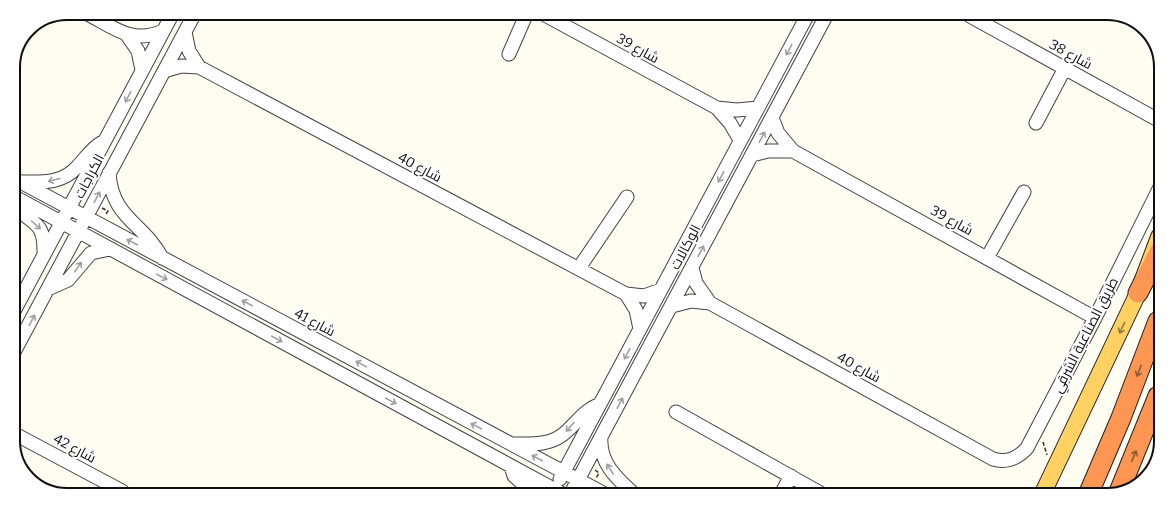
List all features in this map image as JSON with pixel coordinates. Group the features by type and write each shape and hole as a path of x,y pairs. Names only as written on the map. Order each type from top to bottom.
{"highway":[{"path":"1138,292 1154,262"},
{"path":"1091,488 1121,418 1154,332"},
{"path":"1121,486 1154,406"}],"main road":[{"name":"طريق الصناعية الشرقي","path":"1045,488 1071,437 1138,292 1154,250"},
{"path":"1052,488 1071,437"}],"street":[{"path":"99,20 128,35 146,37 163,31"},
{"name":"الكراجات","path":"20,300 169,20"},
{"name":"الكراجات","path":"20,341 191,20"},
{"path":"509,54 524,20"},
{"name":"شارع 39","path":"554,20 717,108 730,123 740,140"},
{"name":"الوكالات","path":"558,488 600,404 805,20"},
{"name":"الوكالات","path":"574,488 824,20"},
{"name":"شارع 38","path":"977,20 1154,117"},
{"path":"185,32 189,51 199,67"},
{"path":"128,35 138,51 142,70"},
{"name":"شارع 40","path":"164,71 181,66 199,67 626,294 644,296 661,290"},
{"path":"1036,123 1064,68"},
{"name":"شارع 39","path":"717,108 737,110 758,108"},
{"name":"شارع 39","path":"772,118 778,133 793,151 1095,318"},
{"path":"20,180 51,182 65,177 77,168 92,149 106,140"},
{"name":"شارع 39","path":"752,155 768,151 793,151"},
{"path":"109,174 111,189 119,208 151,240 162,258"},
{"name":"شارع 41","path":"20,182 593,488"},
{"path":"987,258 1024,192"},
{"path":"579,268 627,198"},
{"name":"طريق الصناعية الشرقي","path":"993,459 1008,461 1016,458 1027,448 1095,318 1154,199"},
{"path":"20,200 549,488"},
{"path":"20,211 42,230 44,238 44,255"},
{"path":"48,289 68,280 91,253 110,248"},
{"name":"شارع 40","path":"692,268 696,283 710,303"},
{"path":"626,294 636,310 640,329"},
{"name":"شارع 40","path":"672,306 691,301 710,303 993,459"},
{"path":"510,444 542,444 556,439 568,431 584,413 600,404"},
{"path":"676,412 791,476 800,488"},
{"name":"شارع 42","path":"20,437 116,488"},
{"path":"601,437 602,451 607,466 616,478 627,488"},
{"path":"511,466 517,480 527,488"},
{"path":"784,488 791,476"}],"path":[{"path":"1034,434 1043,443 1045,453 1058,462"}]}
